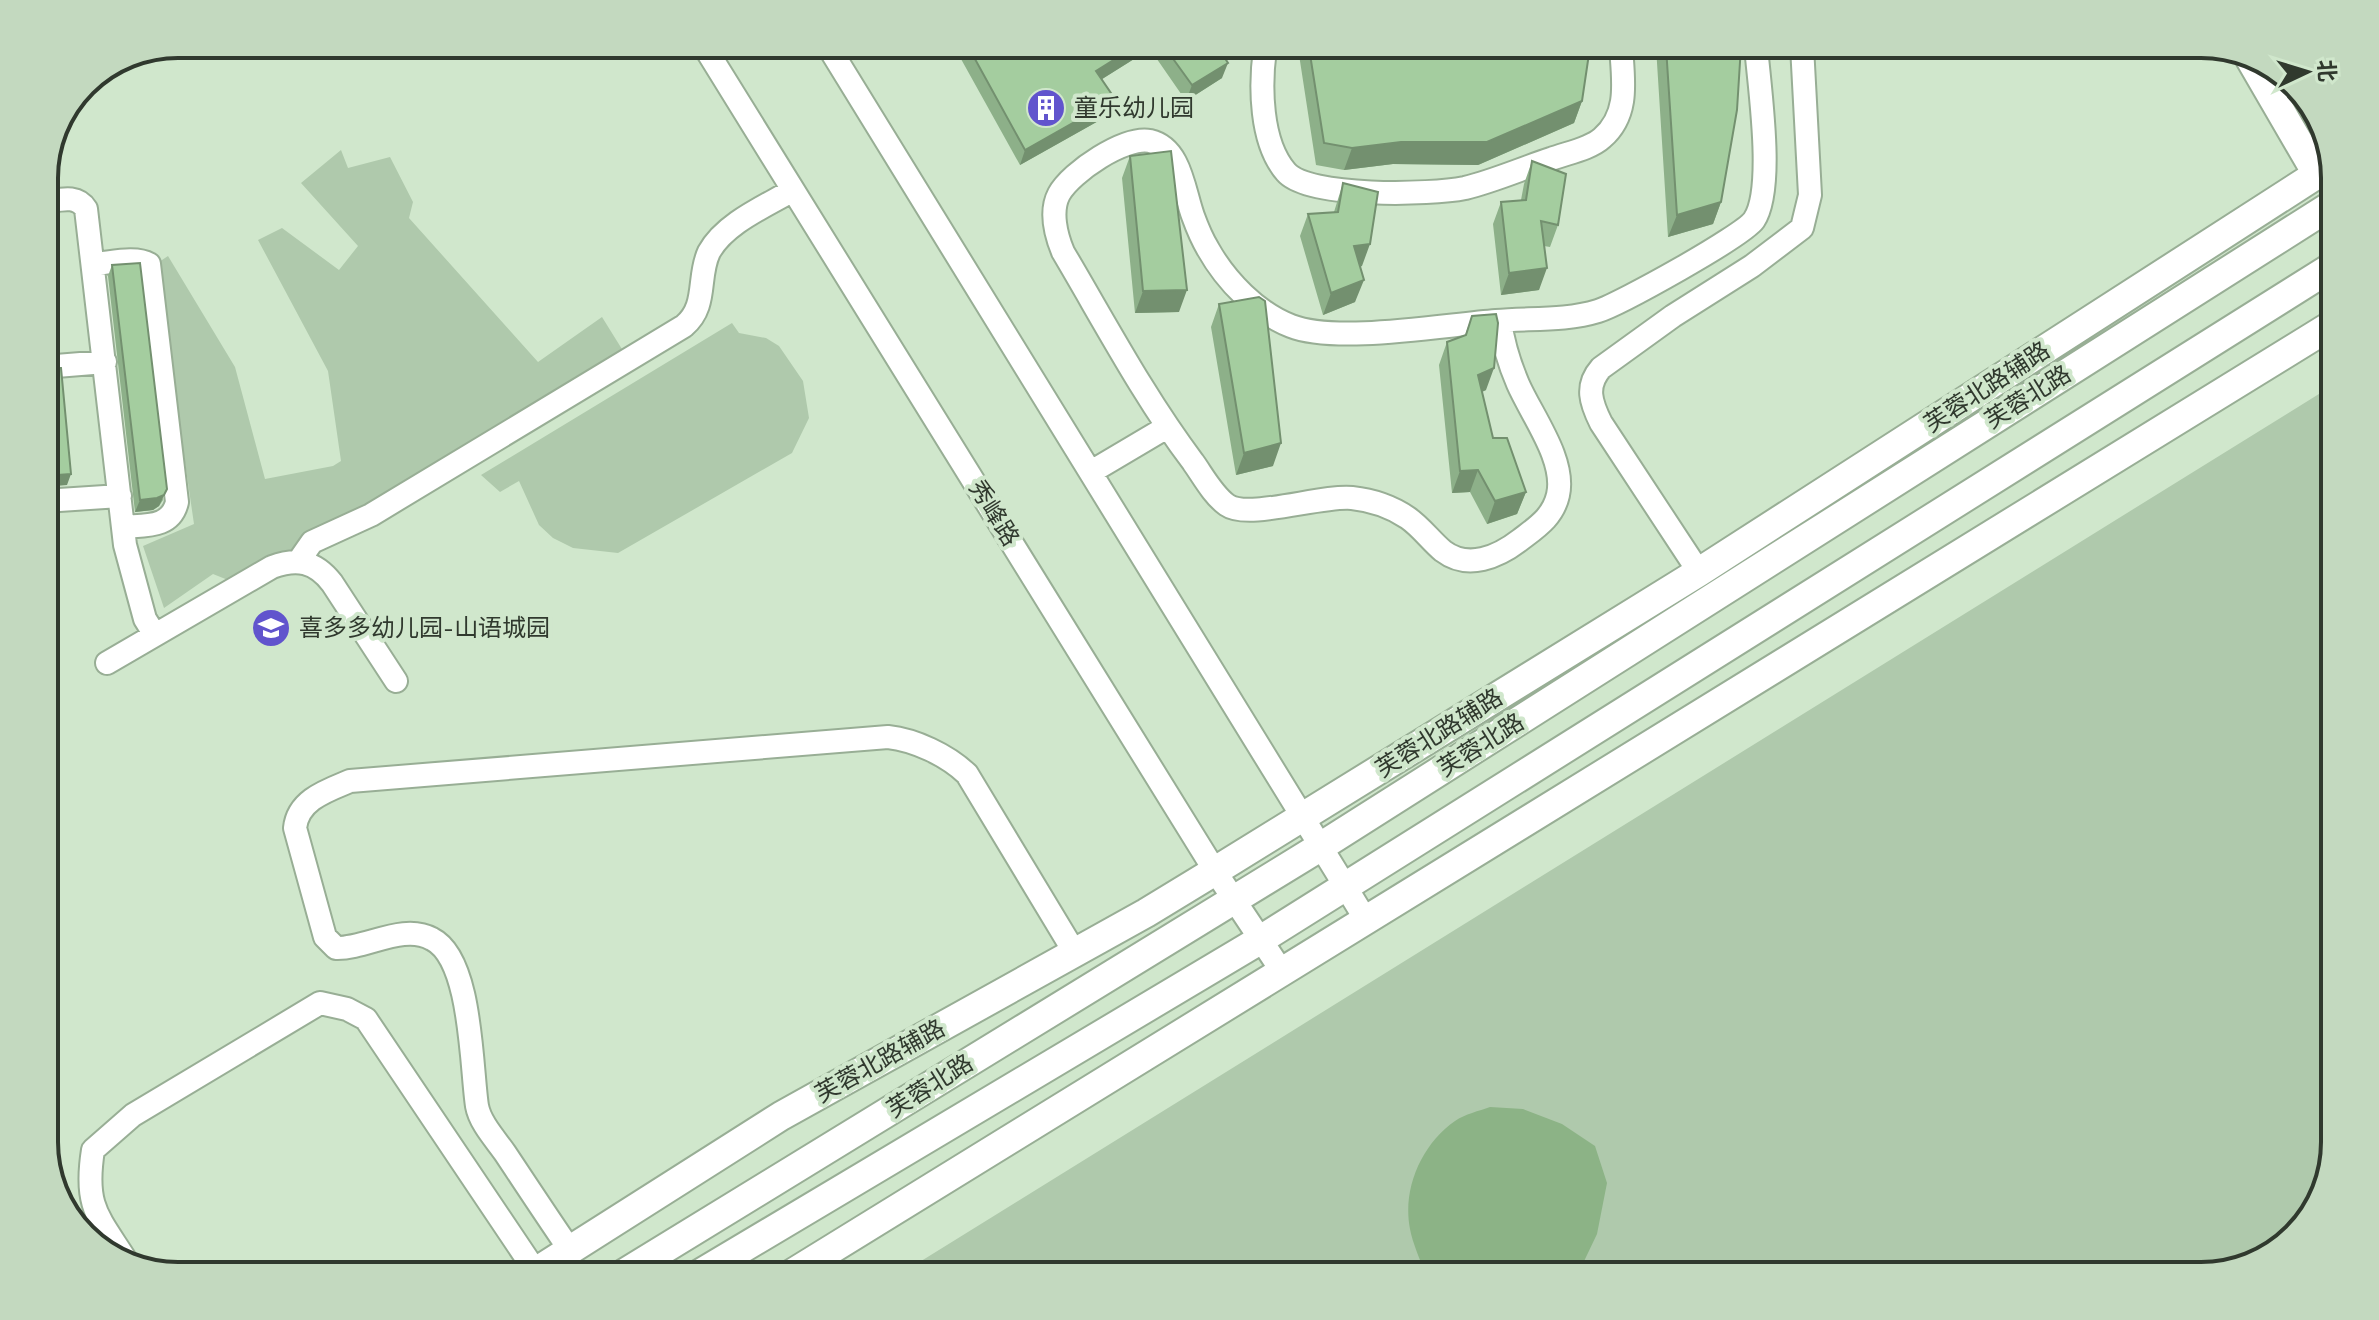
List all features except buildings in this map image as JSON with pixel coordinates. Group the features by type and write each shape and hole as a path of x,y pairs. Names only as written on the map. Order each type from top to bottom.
{"main road":[{"path":"2260,74 2320,161"},
{"name":"芙蓉北路辅路","path":"552,1262 781,1116 1075,953 1215,871 1699,572 2321,172"},
{"name":"芙蓉北路","path":"643,1262 1320,847 2321,212"},
{"name":"芙蓉北路","path":"720,1262 1260,940 2321,274"},
{"path":"811,1262 2321,332"}],"street":[{"name":"秀峰路","path":"711,58 1215,871 1283,973"},
{"path":"835,58 1366,920"},
{"path":"1264,58 1261,82 1266,121 1277,158 1287,174 1301,183 1393,194 1464,188 1601,140 1622,109 1622,58"},
{"path":"1500,321 1503,346 1561,479 1558,498 1548,518 1511,547 1470,562 1456,558 1445,552 1409,519 1380,503 1350,498 1310,500 1251,510 1230,507 1167,427 1063,252 1055,232 1058,196 1066,185 1098,158 1128,142 1149,141 1164,147 1177,167 1192,215 1208,249 1228,279 1266,314 1293,327 1352,333 1600,311 1737,235 1753,221 1765,180 1757,58"},
{"path":"1699,572 1601,423 1592,405 1590,390 1593,378 1601,368 1673,316 1752,266 1802,228 1810,195 1803,58"},
{"path":"298,562 312,542 371,515 684,326 694,318 699,306 707,255 717,240 793,190"},
{"path":"58,201 74,199 81,202 88,219 125,545 145,619 155,635"},
{"path":"94,264 136,260 149,264 170,440 177,502 175,512 162,523 124,527"},
{"path":"58,366 105,362"},
{"path":"1091,472 1167,427"},
{"path":"58,500 120,496"},
{"path":"107,663 272,567 298,562 315,565 323,571 396,681"},
{"path":"570,1250 478,1111 465,999 457,974 445,952 433,939 419,936 385,938 345,949 336,948 325,937 295,828 296,816 303,805 328,790 350,781 888,737 904,739 955,763 967,774 1075,953"},
{"path":"116,1245 93,1208 88,1181 93,1150 133,1115 320,1003 347,1009 366,1019 525,1262"}],"shaded area":[{"path":"341,150 348,168 390,157 413,202 409,218 538,362 602,317 625,354 302,550 233,582 213,574 164,608 143,546 194,524 156,264 168,256 235,367 265,479 333,466 341,461 328,371 258,240 282,228 339,270 358,246 301,183"},
{"path":"732,323 739,333 766,338 779,346 803,381 809,418 792,453 618,553 573,548 553,538 539,525 519,481 500,492 481,475"},
{"path":"2321,393 2320,1157 2305,1202 2286,1227 2261,1246 2232,1258 2201,1262 920,1262"},
{"path":"1490,1107 1523,1109 1562,1124 1595,1146 1607,1183 1597,1234 1584,1262 1421,1262 1411,1235 1408,1214 1412,1183 1424,1154 1433,1142 1463,1116"}],"place":[{"name":"童乐幼儿园","path":"1046,108"},
{"name":"喜多多幼儿园-山语城园","path":"271,628"}]}
